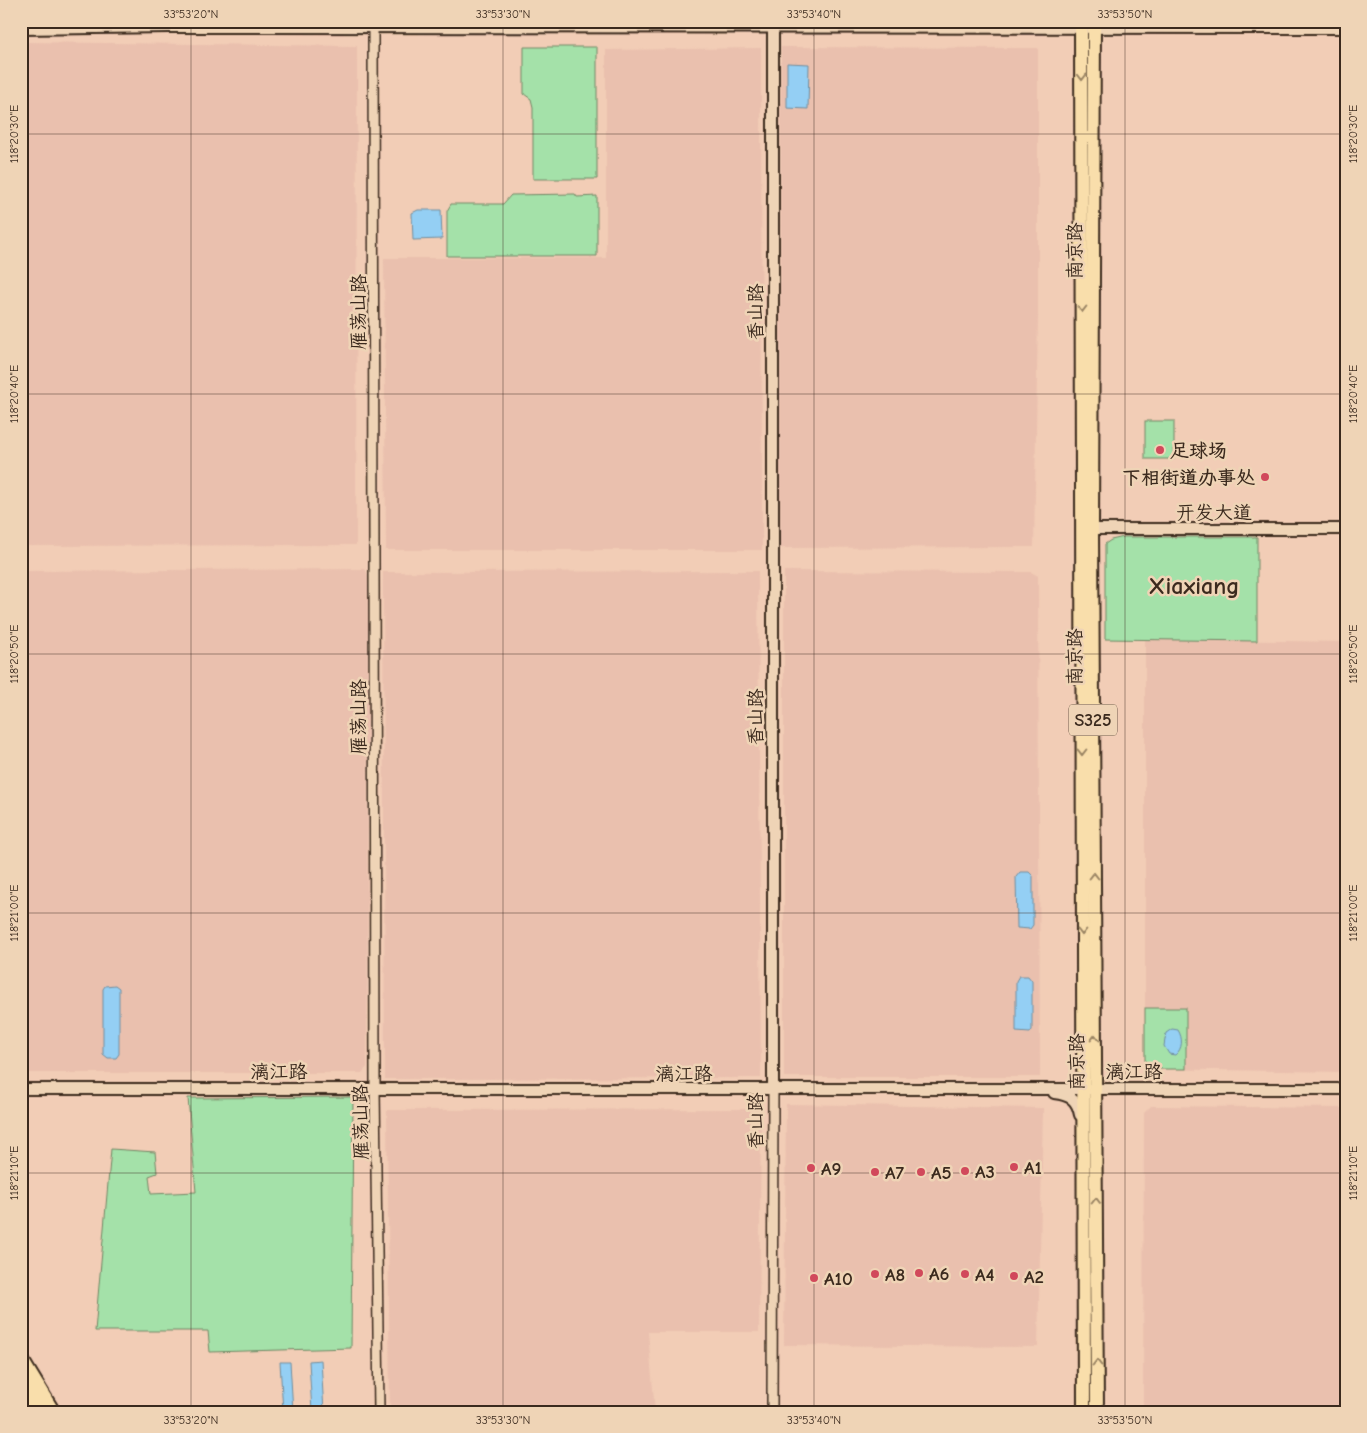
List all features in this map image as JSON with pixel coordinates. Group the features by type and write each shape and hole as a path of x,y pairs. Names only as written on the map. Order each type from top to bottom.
{"highway":[{"path":"21,1361 52,1412"},
{"path":"21,1384 38,1412"}],"main road":[{"name":"南京路","path":"1088,24 1089,1088 1097,1412"},
{"name":"南京路","path":"1084,1412 1083,1129 1089,1088"}],"street":[{"path":"21,29 373,25 773,24 1088,24 1346,28"},
{"name":"香山路","path":"772,1412 773,24"},
{"name":"雁荡山路","path":"373,25 375,1089 379,1412"},
{"name":"开发大道","path":"1087,529 1346,529"},
{"name":"漓江路","path":"21,1089 772,1091 1089,1088 1346,1090"},
{"path":"1016,1089 1069,1096 1078,1104 1083,1129"}],"shaded area":[{"path":"21,42 357,46 356,545 21,546"},
{"path":"781,47 1038,48 1038,315 1034,547 780,548"},
{"path":"761,48 762,550 386,550 384,258 606,258 606,50"},
{"path":"365,569 368,575 367,1067 362,1073 21,1073 21,571"},
{"path":"758,571 761,1078 385,1079 383,572"},
{"path":"784,571 1031,572 1038,576 1040,1077 784,1077"},
{"path":"1145,639 1346,642 1346,1072 1145,1069"},
{"path":"786,1104 1043,1108 1038,1347 784,1345"},
{"path":"1151,1106 1346,1108 1346,1412 1143,1412 1144,1113"},
{"path":"761,1109 759,1332 648,1332 655,1412 390,1412 387,1110"}],"green space":[{"path":"524,47 597,47 597,179 533,179 533,107 531,99 524,94"},
{"path":"575,194 577,197 597,196 597,256 447,256 447,211 451,204 503,204 511,195"},
{"path":"1145,421 1174,421 1174,459 1145,459"},
{"path":"1124,537 1257,537 1257,641 1105,639 1105,544 1111,540"},
{"path":"1145,1008 1186,1008 1186,1069 1145,1069"},
{"path":"353,1097 351,1348 210,1352 208,1331 95,1331 111,1149 155,1152 157,1173 149,1176 151,1194 196,1192 188,1098"}],"water":[{"path":"787,63 809,64 808,109 787,108"},
{"path":"418,210 441,210 442,239 413,240 412,213"},
{"path":"1020,872 1029,872 1033,876 1033,925 1030,929 1017,928 1016,877"},
{"path":"1019,976 1028,976 1032,981 1032,1030 1030,1033 1016,1032 1016,981"},
{"path":"115,985 119,988 119,1054 116,1058 108,1058 103,1054 103,989 105,986"},
{"path":"1172,1029 1178,1030 1181,1036 1181,1047 1175,1055 1169,1054 1164,1046 1166,1033"},
{"path":"321,1360 324,1412 312,1412 309,1361"},
{"path":"280,1362 290,1362 293,1412 283,1412"}],"place":[{"name":"足球场","path":"1160,450"},
{"name":"下相街道办事处","path":"1265,477"},
{"name":"A1","path":"1014,1167"},
{"name":"A9","path":"811,1168"},
{"name":"A3","path":"965,1171"},
{"name":"A7","path":"875,1172"},
{"name":"A5","path":"921,1172"},
{"name":"A6","path":"919,1273"},
{"name":"A8","path":"875,1274"},
{"name":"A4","path":"965,1274"},
{"name":"A2","path":"1014,1276"},
{"name":"A10","path":"814,1278"}],"district":[{"name":"Xiaxiang","path":"1194,586"}]}
